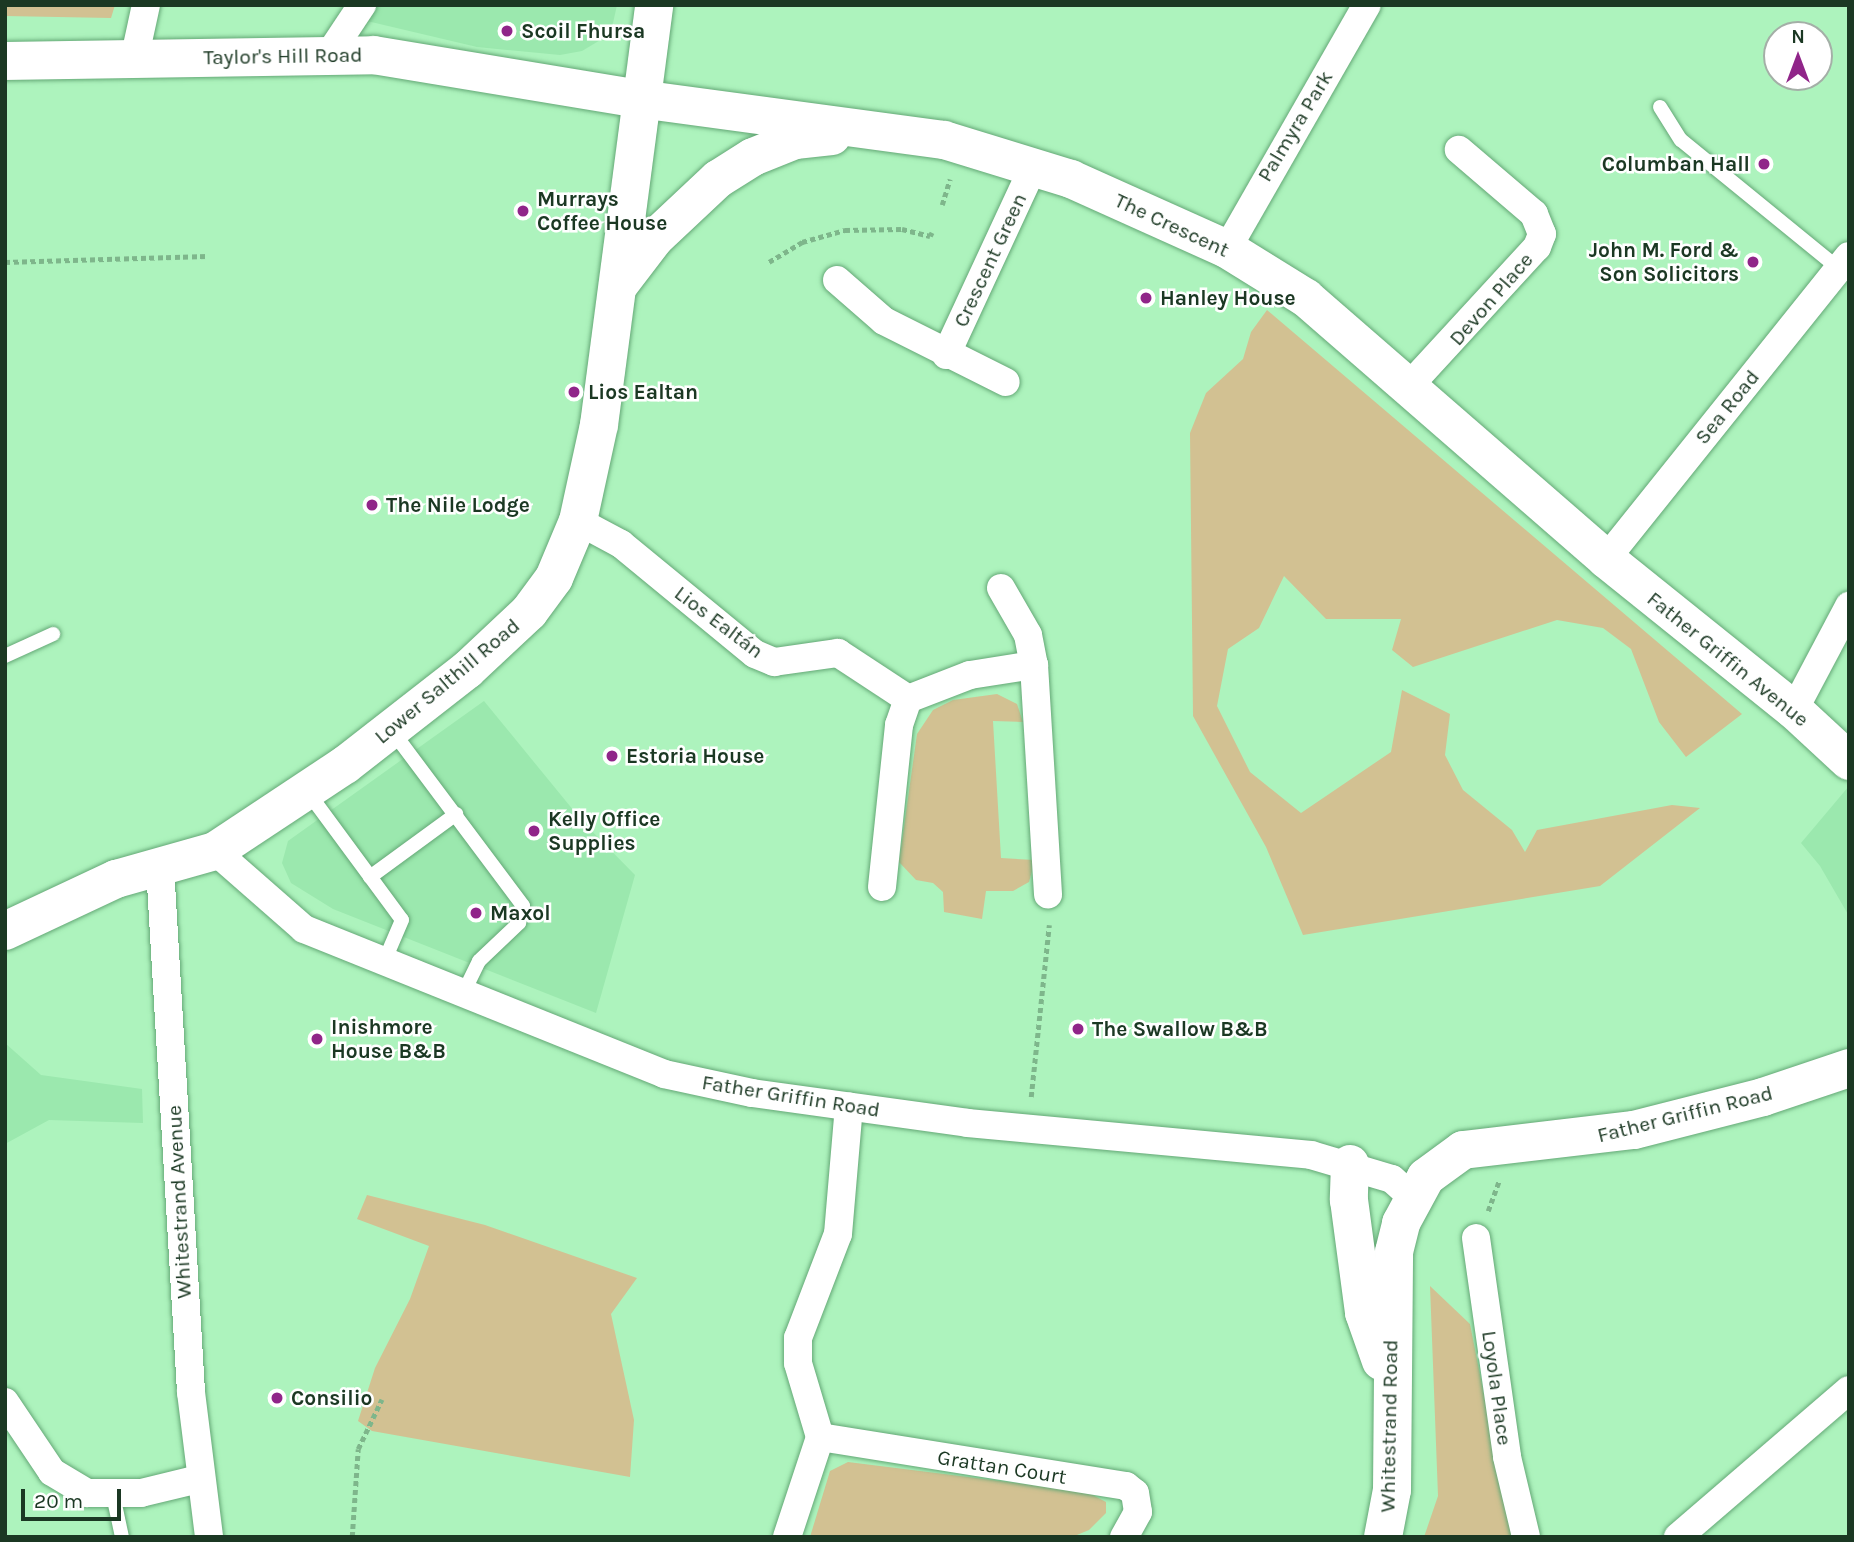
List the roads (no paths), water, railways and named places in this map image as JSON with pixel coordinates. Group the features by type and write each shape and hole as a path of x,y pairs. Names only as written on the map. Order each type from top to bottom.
{"main road":[{"name":"Lower Salthill Road","path":"5,931 85,891 215,851 391,730 467,670 529,612 554,578 578,521 599,425 654,5"},
{"name":"Taylor's Hill Road","path":"5,61 134,60 330,53 374,55 640,99"},
{"name":"The Crescent","path":"640,99 962,143 1034,164 1227,248 1306,298 1606,559"},
{"path":"617,288 678,214 753,157 795,140 869,132"},
{"name":"Father Griffin Avenue","path":"1606,559 1794,710 1849,761"},
{"name":"Father Griffin Road","path":"1391,1315 1394,1252 1412,1197 1446,1159 1463,1150 1647,1127 1750,1101 1849,1068"},
{"path":"1350,1164 1349,1200 1364,1313 1392,1393"},
{"name":"Whitestrand Road","path":"1383,1537 1392,1490 1391,1315"}],"street":[{"path":"134,60 146,5"},
{"path":"330,53 362,5"},
{"name":"Palmyra Park","path":"1227,248 1367,5"},
{"name":"Devon Place","path":"1409,386 1528,257 1542,234 1534,214 1459,150"},
{"name":"Crescent Green","path":"946,355 1034,164"},
{"name":"Sea Road","path":"1606,559 1844,263"},
{"path":"836,281 884,321 946,355 1006,382"},
{"name":"Lios Ealtán","path":"578,521 621,544 755,654 774,662 838,653 908,699"},
{"path":"1001,588 1028,635 1034,665 1048,895"},
{"path":"1794,710 1849,606"},
{"path":"883,887 899,726 908,699 970,675 1034,665"},
{"name":"Father Griffin Road","path":"215,851 304,929 664,1074 752,1093 1028,1130 1311,1155 1350,1164 1392,1180 1412,1197"},
{"name":"Whitestrand Avenue","path":"160,867 199,1479 209,1537"},
{"path":"787,1537 820,1437 798,1363 798,1338 838,1234 849,1105"},
{"name":"Loyola Place","path":"1476,1238 1507,1457 1527,1537"},
{"path":"1678,1537 1849,1390"},
{"path":"5,1402 52,1472 66,1485 87,1493 113,1495 199,1479"},
{"name":"Grattan Court","path":"820,1437 1126,1486 1135,1493 1138,1512 1124,1537"}],"lane":[{"path":"1660,107 1681,140 1844,263"},
{"path":"5,656 53,634"},
{"path":"391,730 518,895 522,915 511,933 479,961 463,994"},
{"path":"307,790 402,920 384,962"},
{"path":"370,877 456,814"},
{"path":"113,1495 122,1537"}],"place":[{"name":"Scoil Fhursa","path":"507,31"},
{"name":"Columban Hall","path":"1764,164"},
{"name":"Murrays Coffee House","path":"523,211"},
{"name":"John M. Ford & Son Solicitors","path":"1753,262"},
{"name":"Hanley House","path":"1146,298"},
{"name":"Lios Ealtan","path":"574,392"},
{"name":"The Nile Lodge","path":"372,505"},
{"name":"Estoria House","path":"612,756"},
{"name":"Kelly Office Supplies","path":"534,831"},
{"name":"Maxol","path":"476,913"},
{"name":"The Swallow B&B","path":"1078,1029"},
{"name":"Inishmore House B&B","path":"317,1039"},
{"name":"Consilio","path":"277,1398"}]}
